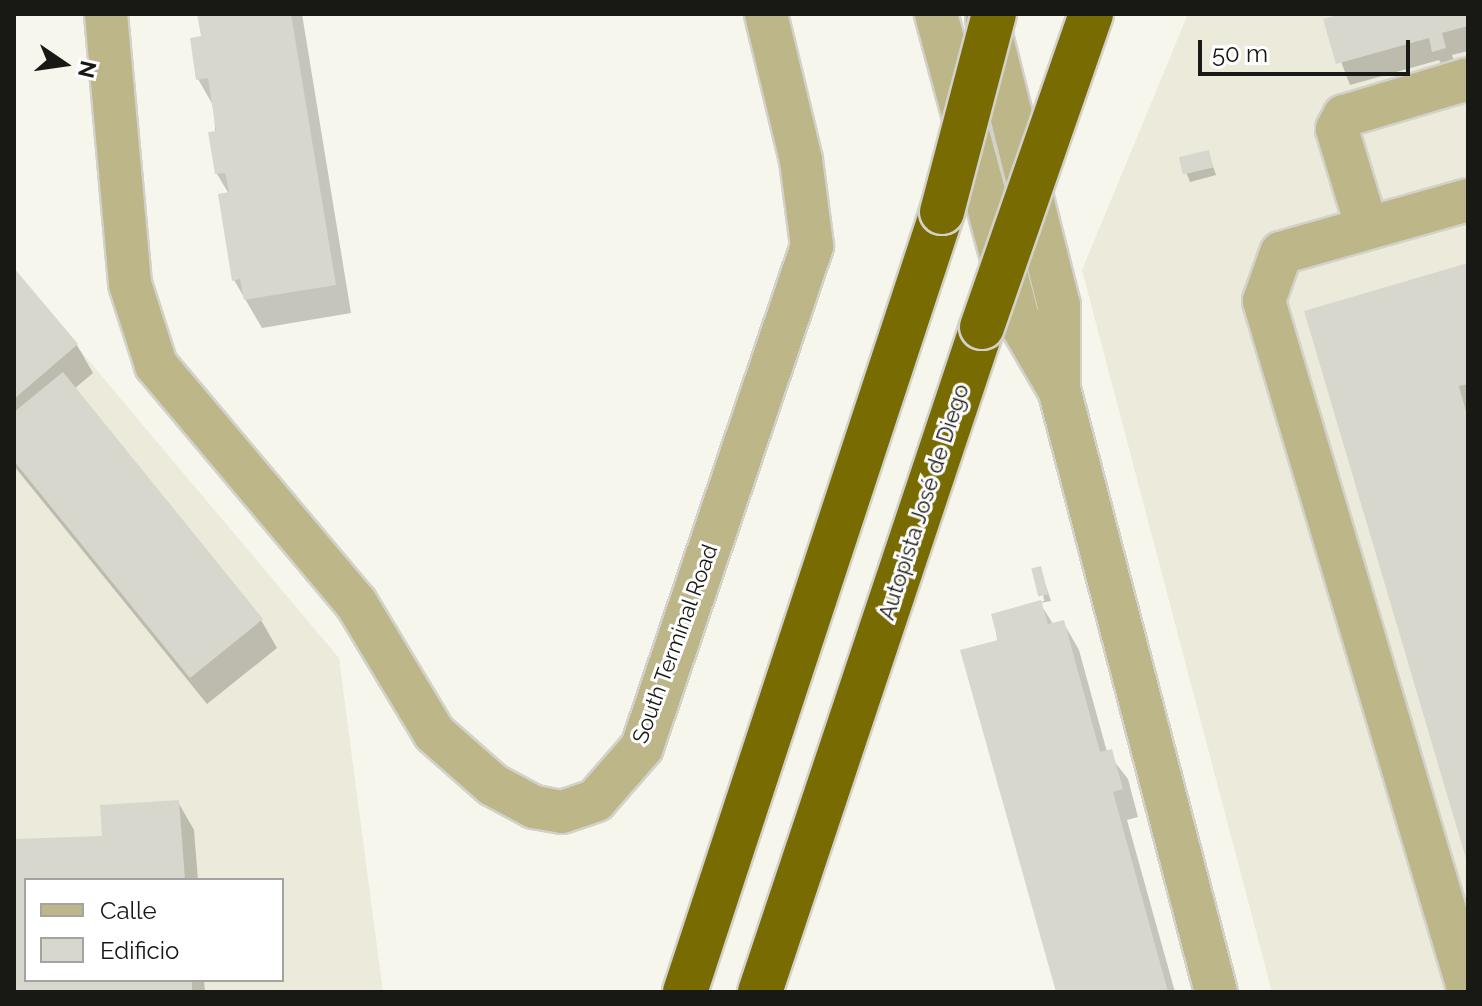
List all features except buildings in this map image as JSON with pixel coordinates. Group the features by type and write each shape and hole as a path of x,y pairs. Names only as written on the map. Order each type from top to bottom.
{"highway":[{"path":"685,992 942,212 994,14"},
{"name":"Autopista José de Diego","path":"760,992 982,327 1091,14"},
{"path":"789,992 811,843"}],"street":[{"name":"South Terminal Road","path":"106,14 130,284 156,365 356,603 434,733 493,785 534,807 562,812 596,800 642,747 812,246 801,160 766,14"},
{"path":"936,14 1019,321 1059,389"},
{"path":"985,14 1059,305 1059,389 1216,992"},
{"path":"1367,228 1337,129 1344,116 1468,79"},
{"path":"1468,200 1281,253 1264,301 1468,988"}],"shaded area":[{"path":"1188,14 1468,14 1468,992 1272,992 1082,270"},
{"path":"14,272 339,658 383,992 14,992"}]}
